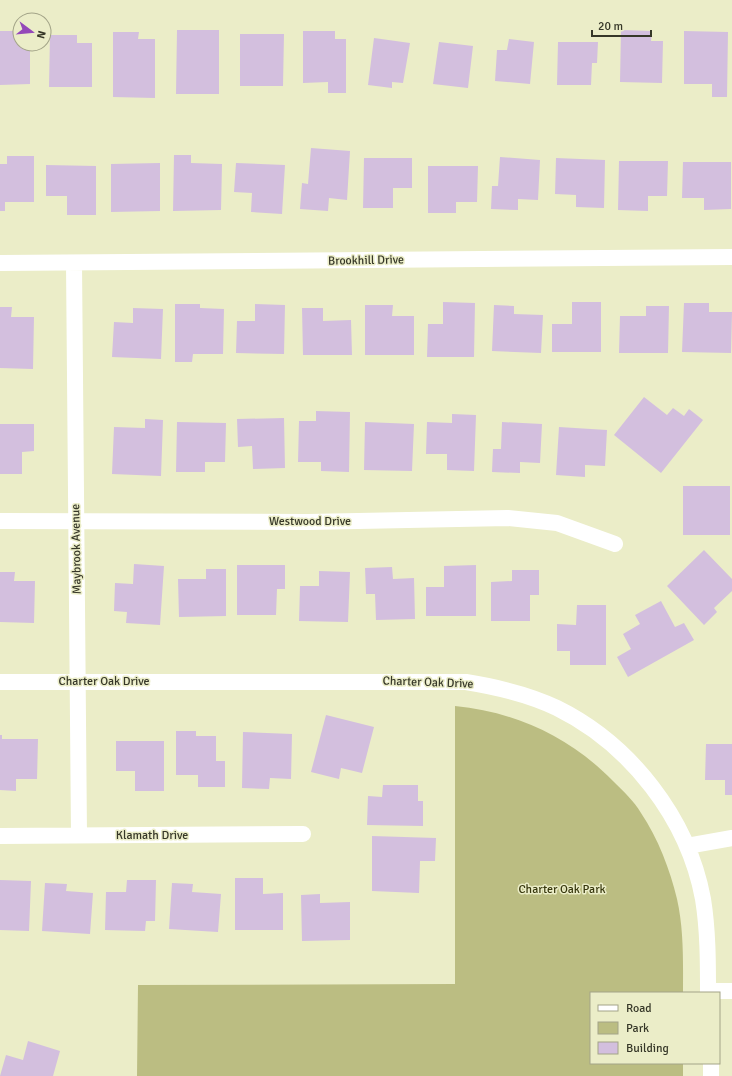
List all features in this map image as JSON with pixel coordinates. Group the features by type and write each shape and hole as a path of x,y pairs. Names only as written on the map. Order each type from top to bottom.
{"street":[{"name":"Brookhill Drive","path":"0,263 732,256"},
{"name":"Maybrook Avenue","path":"74,263 79,835"},
{"name":"Westwood Drive","path":"0,521 308,522 508,518 557,523 616,544"},
{"name":"Charter Oak Drive","path":"0,682 466,682 519,693 555,707 579,720 600,735 648,782 665,805 687,846 703,899 709,958 708,992"},
{"name":"Klamath Drive","path":"0,836 303,834"},
{"path":"687,846 732,838"},
{"path":"708,992 732,991"},
{"path":"710,1064 711,1076"}],"green space":[{"name":"Charter Oak Park","path":"455,706 499,714 541,729 560,740 596,765 613,781 635,804 647,823 663,854 677,899 682,934 683,992 590,992 590,1064 683,1064 683,1076 137,1076 138,985 455,984"}],"building":[{"path":"177,30 219,30 219,94 176,94"},
{"path":"621,30 652,31 651,41 663,41 662,83 620,82"},
{"path":"0,31 12,31 12,52 30,52 30,84 0,85"},
{"path":"303,31 335,31 335,39 346,39 346,93 328,93 328,82 303,83"},
{"path":"684,31 728,32 727,97 712,97 712,84 684,84"},
{"path":"113,32 139,32 138,39 155,39 155,98 113,97"},
{"path":"240,34 284,34 283,86 240,86"},
{"path":"52,35 77,35 77,43 92,43 92,87 49,87 50,52 52,52"},
{"path":"374,38 410,43 403,83 392,82 392,88 368,85"},
{"path":"509,39 534,42 530,84 495,81 497,50 507,50"},
{"path":"439,42 473,46 468,88 433,84"},
{"path":"558,42 598,42 597,63 592,63 591,85 557,85"},
{"path":"311,148 350,151 347,200 329,198 328,211 300,209 302,183 308,184"},
{"path":"174,155 191,155 191,163 222,164 221,210 173,211"},
{"path":"7,156 34,156 34,202 5,202 5,211 0,211 0,164 7,164"},
{"path":"500,157 540,160 538,200 518,199 518,210 491,209 492,186 498,186"},
{"path":"364,158 412,158 412,188 393,188 393,208 363,208"},
{"path":"556,158 605,160 604,208 576,207 576,195 555,194"},
{"path":"619,161 668,161 667,196 648,196 648,211 618,210"},
{"path":"683,162 731,162 731,209 704,210 704,198 682,198"},
{"path":"160,163 160,211 111,212 111,164"},
{"path":"236,163 285,165 282,214 251,212 252,193 234,192"},
{"path":"46,165 96,166 96,215 67,215 67,196 46,196"},
{"path":"428,166 478,166 477,202 456,202 456,213 428,213"},
{"path":"443,302 475,303 474,357 427,357 428,324 443,324"},
{"path":"572,302 601,302 601,352 552,352 552,324 572,324"},
{"path":"684,303 709,303 709,312 732,312 731,353 682,352"},
{"path":"175,304 200,304 200,308 224,309 223,354 193,354 192,362 175,362"},
{"path":"255,304 285,305 284,354 236,353 237,321 255,321"},
{"path":"365,305 393,305 392,316 414,316 414,355 365,355"},
{"path":"494,305 514,306 514,314 543,315 541,353 492,351"},
{"path":"646,306 669,306 668,353 619,353 620,316 646,316"},
{"path":"0,307 12,307 11,317 34,317 33,369 0,368"},
{"path":"133,308 163,309 161,359 112,357 114,322 133,323"},
{"path":"302,308 323,308 323,321 351,320 352,355 303,355"},
{"path":"644,397 667,415 673,408 684,416 689,409 703,420 661,473 614,435"},
{"path":"316,411 350,412 349,472 321,471 321,462 298,462 299,421 316,421"},
{"path":"452,414 476,415 474,471 447,470 447,454 426,454 427,422 452,423"},
{"path":"284,418 285,468 253,469 252,446 238,447 237,419"},
{"path":"145,419 163,420 161,476 112,474 114,427 145,428"},
{"path":"177,422 226,423 225,462 205,462 205,472 176,472"},
{"path":"365,422 414,424 412,471 364,470"},
{"path":"502,422 542,424 540,463 520,462 520,473 492,472 493,449 501,449"},
{"path":"0,424 34,424 34,451 22,452 22,474 0,474"},
{"path":"559,427 607,430 605,466 585,465 585,477 556,475"},
{"path":"683,486 730,486 730,535 683,535"},
{"path":"704,550 732,579 732,591 714,608 717,612 704,625 667,586"},
{"path":"134,564 164,566 160,625 126,623 127,612 114,611 115,583 133,584"},
{"path":"237,565 285,565 285,589 277,589 276,615 237,615"},
{"path":"476,565 476,616 426,616 426,587 444,587 444,566"},
{"path":"392,567 393,579 414,578 415,619 376,620 375,594 366,594 365,568"},
{"path":"206,569 226,569 226,616 179,617 178,579 206,579"},
{"path":"512,570 539,570 539,595 530,595 530,621 491,621 491,582 512,581"},
{"path":"319,571 350,572 348,622 299,621 300,586 319,586"},
{"path":"0,572 15,572 14,581 35,581 34,623 0,622"},
{"path":"661,601 675,627 684,623 694,640 628,677 617,657 631,649 623,634 640,624 635,615"},
{"path":"577,605 606,605 606,665 570,665 570,651 557,651 557,624 576,625"},
{"path":"326,715 374,727 362,773 341,768 339,779 311,772"},
{"path":"176,731 196,731 196,736 216,736 216,761 225,761 225,787 198,787 198,775 176,775"},
{"path":"243,732 292,734 291,779 270,778 269,789 242,788"},
{"path":"0,735 2,735 2,739 38,739 37,779 16,779 16,791 0,790"},
{"path":"116,741 164,741 164,791 135,791 135,771 116,771"},
{"path":"706,744 732,744 732,795 725,795 725,780 705,780"},
{"path":"383,785 418,785 418,801 423,801 423,826 367,825 368,796 382,797"},
{"path":"372,836 436,838 435,861 420,861 419,893 372,891"},
{"path":"235,878 263,878 263,894 283,893 283,930 235,930"},
{"path":"0,880 31,881 29,931 0,930"},
{"path":"127,880 156,880 155,921 146,921 145,931 105,930 106,892 126,892"},
{"path":"45,883 67,884 66,891 93,893 90,934 42,931"},
{"path":"172,883 193,884 192,892 221,894 218,932 169,929"},
{"path":"320,894 320,903 350,902 350,940 302,941 301,895"},
{"path":"28,1041 60,1051 53,1076 0,1076 6,1055 23,1060"}]}
